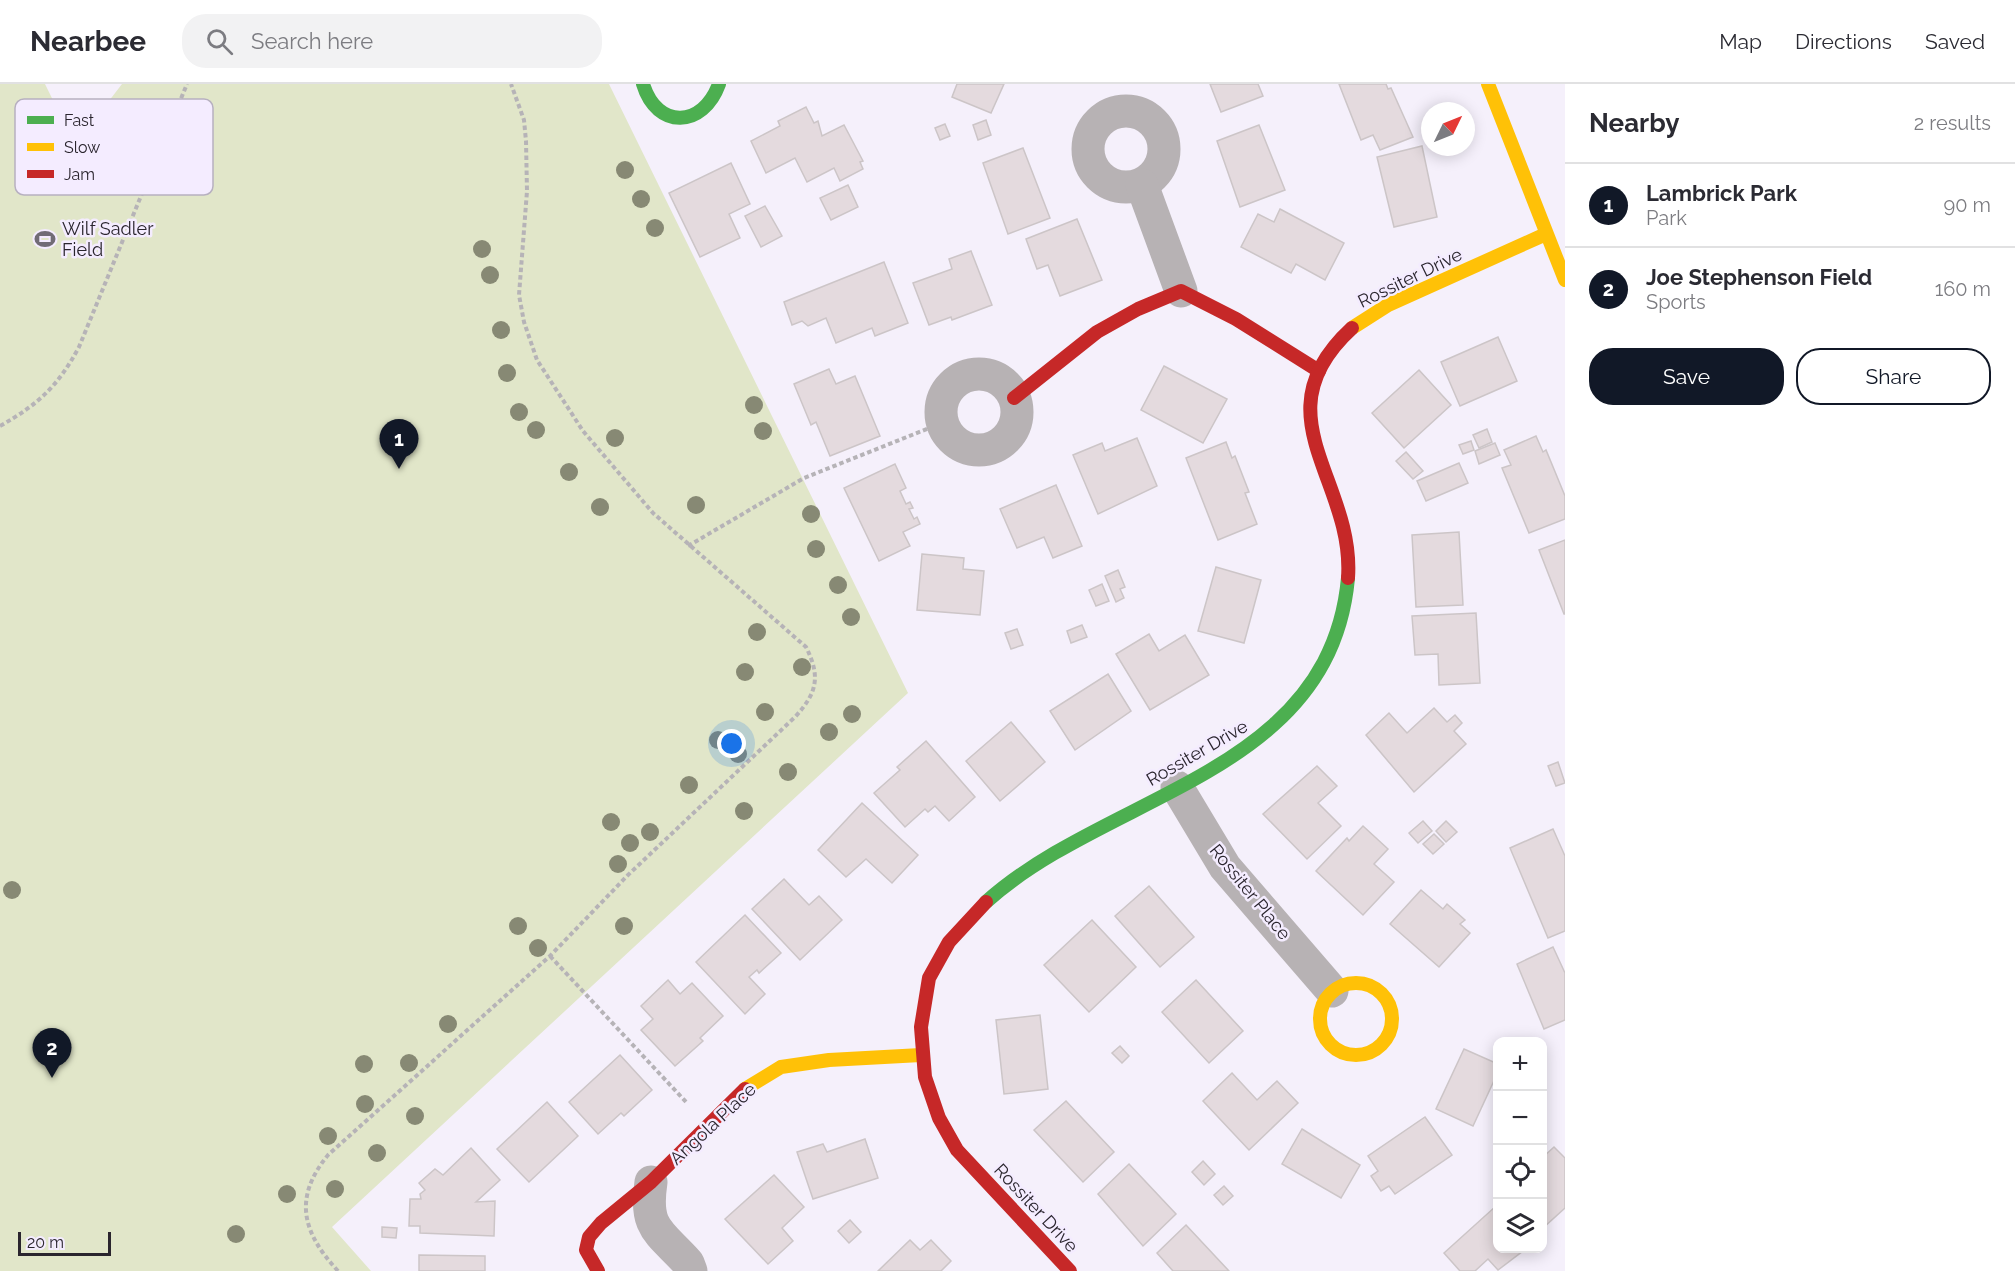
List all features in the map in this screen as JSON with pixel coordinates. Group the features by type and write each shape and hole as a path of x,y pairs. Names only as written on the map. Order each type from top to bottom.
{"street":[{"path":"643,84 650,102 659,112 671,117 684,118 698,114 708,107 715,97 719,84"},
{"path":"1488,84 1565,280"},
{"path":"1142,185 1181,291 1236,319 1319,370"},
{"name":"Rossiter Drive","path":"1070,1271 954,1145 931,1101 921,1055 921,1021 930,974 945,947 964,924 1006,886 1050,855 1239,753 1288,713 1309,687 1333,633 1342,606 1349,551 1344,524 1314,444 1308,414 1311,390 1319,370 1340,339 1364,318 1402,298 1546,234"},
{"path":"1014,398 1071,350 1146,303 1181,291"},
{"path":"972,375 985,375 997,379 1007,387 1014,398 1017,416 1011,433 992,448 980,450 957,443 942,423 943,398 950,387 972,375"},
{"name":"Rossiter Place","path":"1177,787 1225,867 1332,991"},
{"path":"1356,983 1369,985 1380,991 1392,1013 1387,1038 1379,1047 1369,1053 1347,1055 1327,1042 1319,1021 1324,999 1332,991 1344,984 1356,983"},
{"name":"Angola Place","path":"598,1271 586,1250 589,1237 601,1223 651,1182 746,1088 781,1067 829,1060 921,1055"},
{"path":"651,1182 647,1208 651,1222 688,1263 691,1271"}],"path":[{"path":"181,99 187,84"},
{"path":"338,1271 315,1241 307,1223 305,1205 307,1189 314,1172 328,1155 550,956 628,875 795,717 808,703 815,684 814,664 806,647 688,546 624,482 583,431 537,360 524,322 519,295 527,191 526,141 524,120 511,84"},
{"path":"0,426 46,396 65,374 79,347 141,195"},
{"path":"688,546 804,478 942,423"},
{"path":"550,956 708,1126"}],"green space":[{"path":"0,84 45,84 52,99 15,99 15,195 213,195 213,99 110,99 122,84 609,84 908,693 332,1227 371,1271 0,1271"}],"building":[{"path":"957,84 1004,84 991,113 952,97"},
{"path":"1210,84 1258,84 1263,96 1221,112"},
{"path":"1339,84 1386,84 1388,89 1391,88 1413,137 1380,150 1373,135 1361,140"},
{"path":"806,107 814,123 818,121 822,136 844,125 863,161 860,162 863,169 840,181 834,168 807,182 795,158 766,173 751,141 780,126 778,121"},
{"path":"986,120 991,135 978,140 973,125"},
{"path":"945,124 950,136 940,140 935,128"},
{"path":"1259,125 1285,190 1240,207 1217,141"},
{"path":"1421,146 1421,156 1424,156 1437,217 1394,227 1377,157"},
{"path":"1023,148 1050,218 1008,234 983,163"},
{"path":"731,163 750,204 729,214 740,238 700,257 669,193"},
{"path":"848,185 858,207 831,220 820,198"},
{"path":"765,206 782,236 761,247 745,216"},
{"path":"1280,209 1344,243 1325,280 1296,264 1291,273 1241,247 1258,214 1274,222"},
{"path":"1077,219 1102,280 1060,296 1048,265 1037,269 1026,239"},
{"path":"971,251 992,305 952,320 951,317 929,325 913,283 952,269 949,259"},
{"path":"884,262 908,323 875,336 872,328 836,343 826,318 808,326 802,321 792,325 784,302"},
{"path":"1498,337 1517,381 1460,406 1441,362"},
{"path":"1164,366 1227,399 1203,443 1141,410"},
{"path":"829,369 836,384 855,376 880,436 830,456 816,422 811,425 794,384"},
{"path":"1419,370 1451,405 1404,448 1372,413"},
{"path":"1487,429 1492,442 1479,448 1473,435"},
{"path":"1536,436 1543,452 1546,450 1565,496 1565,519 1529,533 1502,468 1511,465 1504,450"},
{"path":"1137,438 1157,486 1098,514 1073,455 1102,443 1105,451"},
{"path":"1471,441 1474,450 1463,454 1459,445"},
{"path":"1226,442 1232,458 1235,456 1249,492 1245,493 1257,524 1218,540 1186,458"},
{"path":"1495,443 1500,455 1479,464 1475,451"},
{"path":"1406,452 1423,471 1413,479 1396,461"},
{"path":"1459,463 1468,483 1426,501 1417,481"},
{"path":"895,464 906,488 900,491 906,504 910,502 913,508 909,509 914,519 917,517 920,524 903,532 910,546 879,561 844,488"},
{"path":"1056,485 1082,546 1053,558 1044,537 1017,548 1000,509"},
{"path":"1459,532 1463,605 1416,607 1412,535"},
{"path":"1565,540 1565,614 1564,614 1539,550"},
{"path":"922,554 964,558 963,569 984,571 980,615 917,610"},
{"path":"1216,567 1261,580 1244,643 1198,631"},
{"path":"1118,570 1125,587 1120,589 1124,598 1116,602 1105,576"},
{"path":"1102,584 1109,601 1096,606 1089,590"},
{"path":"1476,613 1480,683 1439,685 1438,654 1415,655 1412,616"},
{"path":"1082,625 1087,637 1071,643 1067,631"},
{"path":"1017,629 1023,645 1011,649 1005,633"},
{"path":"1149,634 1159,651 1185,635 1209,675 1150,710 1116,654"},
{"path":"1108,674 1131,711 1075,750 1050,711"},
{"path":"1434,708 1447,722 1455,715 1462,723 1454,731 1466,744 1414,792 1366,735 1389,713 1407,733"},
{"path":"1011,722 1045,762 1000,801 966,761"},
{"path":"926,741 975,797 949,821 935,806 928,812 925,809 905,827 874,793 900,770 897,767"},
{"path":"1558,762 1565,783 1556,786 1548,766"},
{"path":"1317,766 1337,786 1318,803 1341,826 1307,859 1263,814"},
{"path":"862,803 918,855 892,883 866,859 846,877 818,850"},
{"path":"1423,821 1432,831 1418,843 1409,833"},
{"path":"1446,821 1457,832 1446,842 1436,831"},
{"path":"1363,826 1388,849 1374,864 1394,882 1363,915 1316,871 1347,838 1349,841"},
{"path":"1553,829 1565,856 1565,931 1548,938 1510,848"},
{"path":"1434,834 1444,844 1433,854 1423,844"},
{"path":"784,879 809,905 819,896 842,920 800,960 752,909"},
{"path":"1149,886 1194,937 1160,967 1115,916"},
{"path":"1421,890 1443,909 1447,904 1465,920 1460,924 1470,933 1439,967 1390,924"},
{"path":"745,915 781,953 759,973 757,970 749,977 765,994 745,1014 696,962"},
{"path":"1092,920 1136,967 1089,1012 1044,965"},
{"path":"1553,947 1565,973 1565,1020 1544,1029 1517,964"},
{"path":"668,980 680,994 692,983 723,1016 700,1038 703,1041 675,1066 641,1030 653,1019 641,1006"},
{"path":"1196,980 1243,1031 1209,1063 1162,1012"},
{"path":"1040,1015 1048,1089 1004,1094 996,1020"},
{"path":"1120,1046 1129,1056 1122,1063 1112,1053"},
{"path":"1464,1049 1493,1062 1493,1083 1473,1126 1436,1109"},
{"path":"620,1055 652,1090 624,1116 621,1113 598,1134 569,1102"},
{"path":"1232,1073 1257,1100 1277,1081 1298,1103 1249,1150 1203,1101"},
{"path":"1066,1101 1114,1152 1083,1182 1034,1130"},
{"path":"547,1102 578,1136 529,1182 497,1149"},
{"path":"1425,1117 1452,1155 1395,1194 1389,1186 1381,1191 1371,1176 1378,1171 1368,1156"},
{"path":"1302,1129 1360,1165 1341,1198 1282,1164"},
{"path":"865,1139 878,1178 813,1199 797,1152 823,1144 827,1152"},
{"path":"1554,1147 1565,1158 1565,1208 1547,1224 1547,1199 1547,1153"},
{"path":"471,1148 500,1180 476,1202 495,1201 494,1236 420,1233 420,1226 409,1226 410,1199 421,1199 420,1194 425,1190 419,1183 435,1169 443,1175"},
{"path":"1203,1161 1215,1174 1204,1185 1192,1172"},
{"path":"1129,1164 1176,1214 1143,1246 1098,1194"},
{"path":"774,1175 804,1207 782,1228 793,1241 768,1264 725,1219"},
{"path":"1224,1186 1233,1196 1223,1205 1214,1195"},
{"path":"1493,1209 1493,1253 1520,1253 1498,1270 1488,1259 1475,1271 1460,1271 1444,1253"},
{"path":"850,1220 861,1232 849,1243 838,1231"},
{"path":"1186,1225 1229,1271 1173,1271 1157,1253"},
{"path":"382,1227 397,1228 396,1238 382,1237"},
{"path":"910,1240 920,1250 931,1240 951,1261 941,1271 878,1271"},
{"path":"419,1255 485,1256 485,1271 419,1271"}],"traffic: fast":[{"path":"643,84 650,99 659,110 669,116 680,118 702,109 712,99 719,84"},
{"path":"986,902 1036,865 1206,773 1258,738 1301,696 1332,644 1348,578"}],"traffic: slow":[{"path":"1488,84 1565,280"},
{"path":"1352,328 1388,305 1546,234"},
{"path":"1363,983 1382,993 1390,1005 1392,1019 1390,1033 1382,1045 1370,1053 1349,1055 1330,1045 1322,1033 1320,1012 1330,993 1342,985 1363,983"},
{"path":"745,1089 781,1067 829,1060 921,1055"}],"traffic: jam":[{"path":"1014,398 1097,332 1138,309 1181,291 1236,319 1319,371"},
{"path":"1348,578 1346,543 1338,510 1317,449 1311,419 1312,390 1325,360 1352,328"},
{"path":"986,902 949,942 929,978 921,1027 925,1077 939,1118 957,1150 1070,1271"},
{"path":"598,1271 586,1250 589,1237 601,1223 651,1182 745,1089"}],"place":[{"name":"Wilf Sadler Field","path":"45,239"},
{"name":"Lambrick Park","path":"399,469"},
{"name":"Joe Stephenson Field","path":"52,1078"}]}
